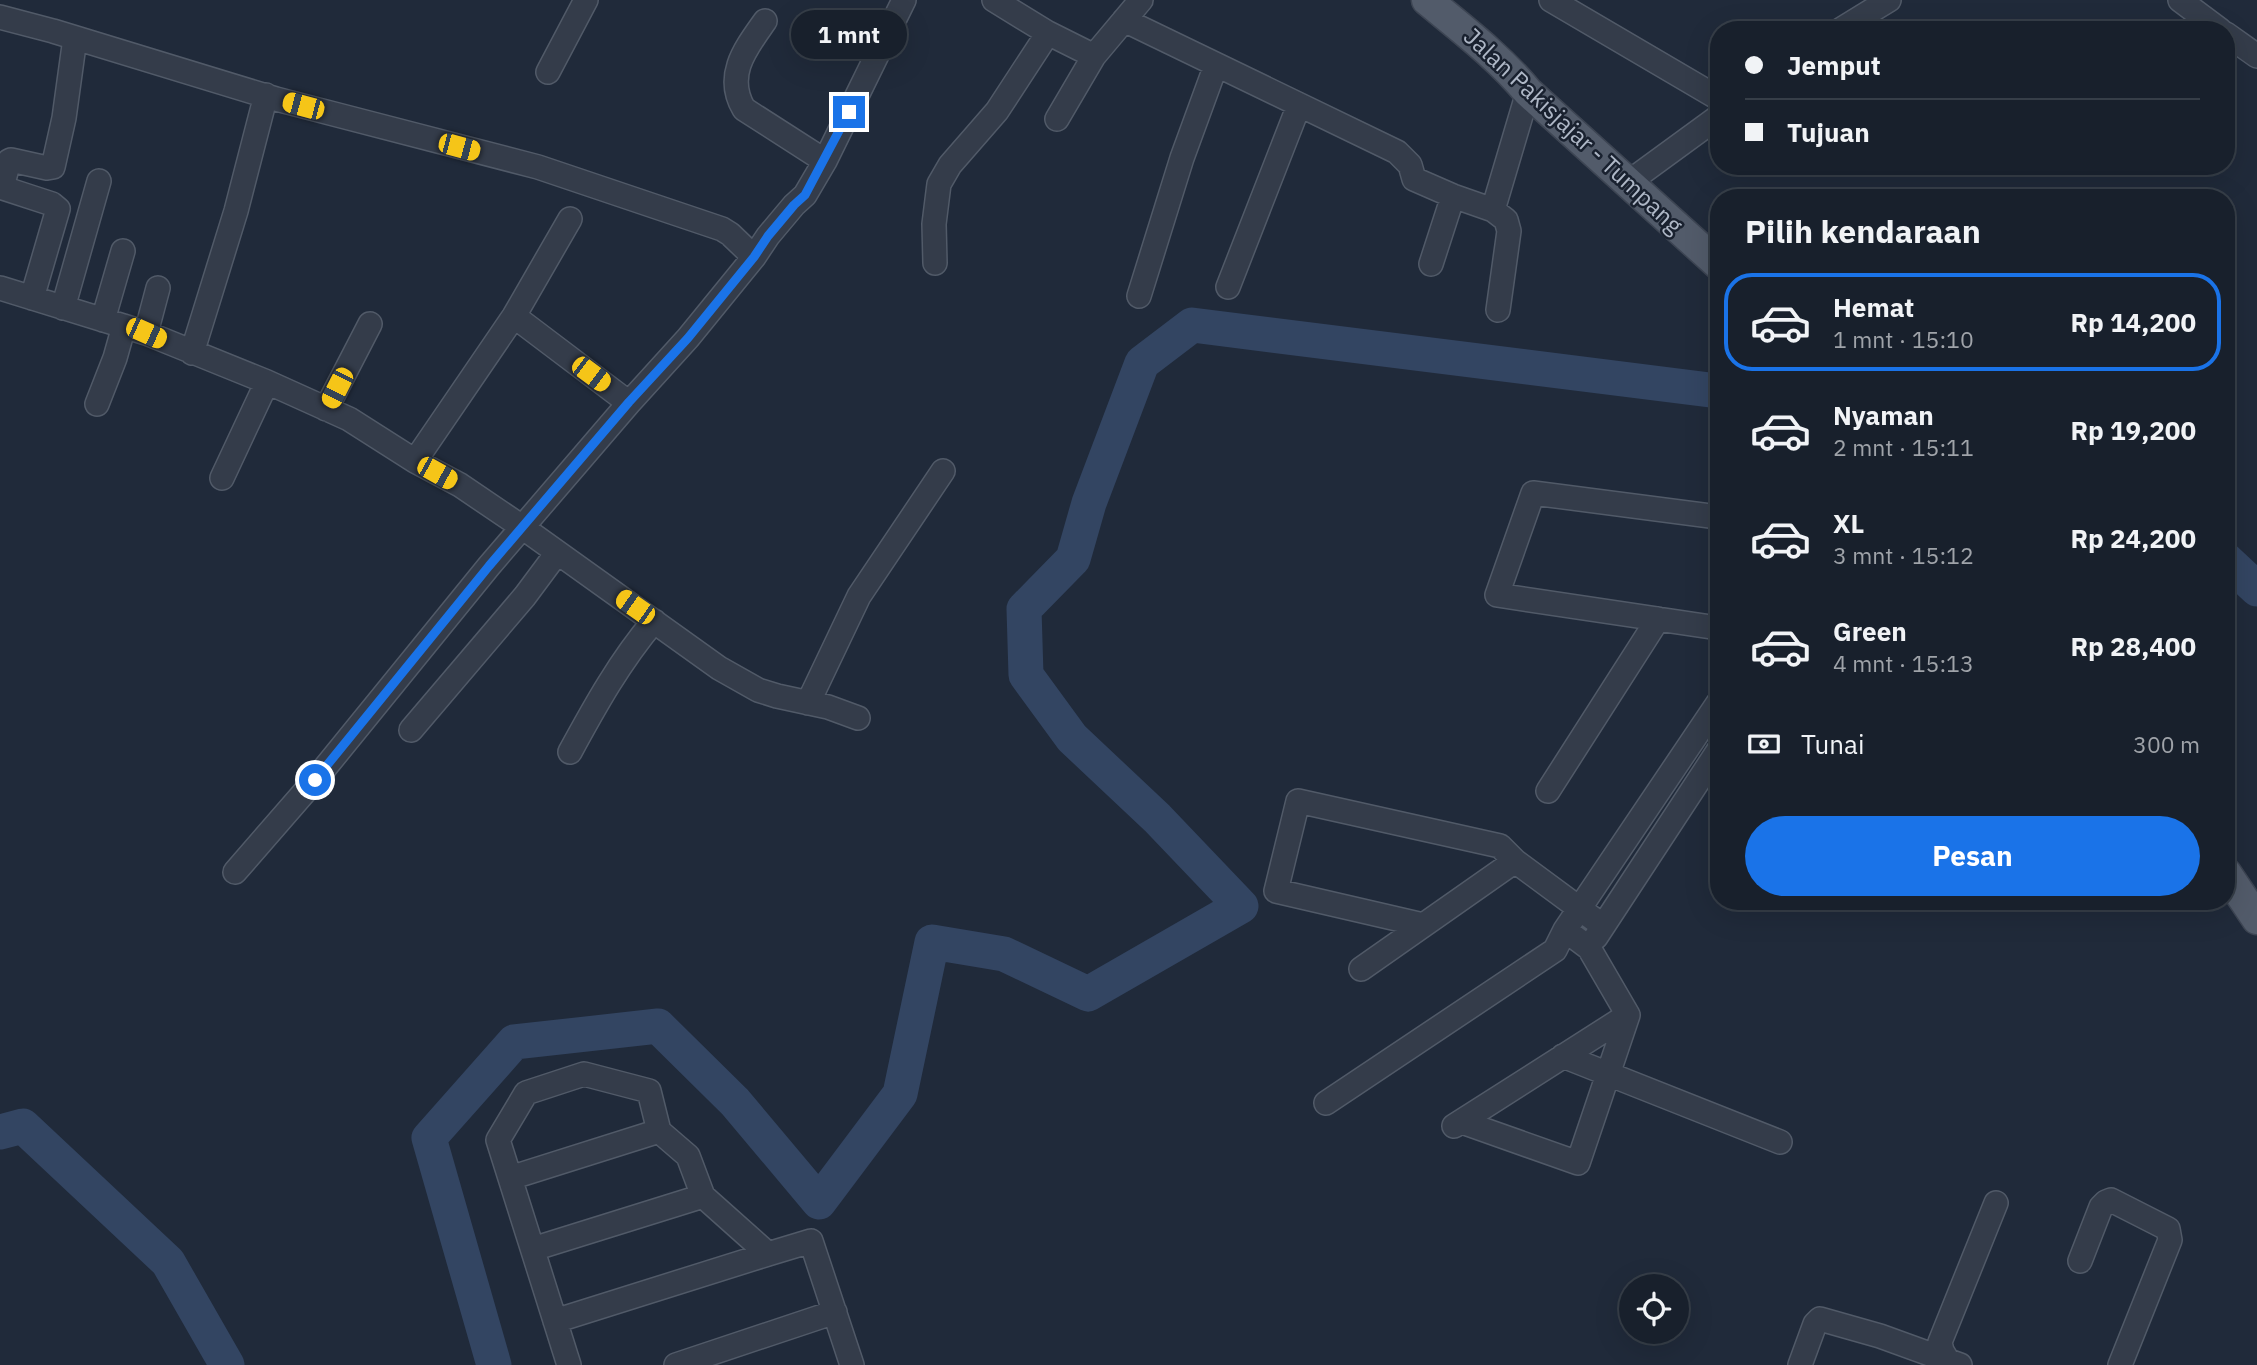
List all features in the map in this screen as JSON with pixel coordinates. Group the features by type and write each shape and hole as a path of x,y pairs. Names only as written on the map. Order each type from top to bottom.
{"main road":[{"name":"Jalan Pakisjajar - Tumpang","path":"1427,0 1473,37 1528,92 1710,257"},
{"path":"2235,886 2257,919"}],"street":[{"path":"548,72 586,0"},
{"path":"235,872 315,780 522,527 688,338 768,236 805,195 825,161 904,0"},
{"path":"994,0 1048,33 1094,56"},
{"path":"1057,120 1094,56 1141,0"},
{"path":"1551,0 1710,93"},
{"path":"1855,21 1889,0"},
{"path":"2182,0 2209,21"},
{"path":"0,17 266,95 564,176 722,229 754,257"},
{"path":"1124,20 1396,152 1410,165 1414,179 1453,197 1493,210 1506,220 1509,231 1498,310"},
{"path":"765,21 742,54 737,69 737,97 744,109 825,161"},
{"path":"935,263 934,224 939,184 950,164 997,111 1048,33"},
{"path":"32,298 58,209 52,204 1,187 11,160 53,167 64,118 75,38"},
{"path":"2235,40 2257,56"},
{"path":"1139,296 1187,145 1216,65"},
{"path":"1493,210 1528,92"},
{"path":"192,353 236,211 266,95"},
{"path":"1228,287 1299,105"},
{"path":"1629,182 1710,123"},
{"path":"63,308 99,181"},
{"path":"1431,264 1453,197"},
{"path":"415,461 514,316 570,219"},
{"path":"97,404 115,358 113,323 123,251"},
{"path":"0,288 146,333 349,419 415,461 460,485 719,668 758,690 858,718"},
{"path":"146,333 158,288"},
{"path":"514,316 629,402"},
{"path":"326,409 370,324"},
{"path":"222,478 267,382"},
{"path":"808,703 859,596 943,471"},
{"path":"1710,516 1532,493 1497,595 1710,627"},
{"path":"411,730 525,596 557,553"},
{"path":"1548,790 1658,619"},
{"path":"569,752 606,687 632,647 654,621"},
{"path":"1326,1103 1555,950 1579,908 1625,841 1710,730"},
{"path":"1589,948 1710,763"},
{"path":"1423,925 1276,891 1298,801 1500,846 1515,861 1603,926"},
{"path":"1625,841 1648,856"},
{"path":"1360,969 1515,861"},
{"path":"1565,930 1589,948 1628,1014 1578,1163 1458,1124 1628,1014"},
{"path":"1563,1056 1780,1142"},
{"path":"569,1365 498,1140 526,1093 584,1074 649,1091 659,1131 688,1156 703,1196 768,1254"},
{"path":"510,1178 659,1131"},
{"path":"533,1249 703,1196"},
{"path":"2080,1261 2102,1207 2111,1200 2168,1229 2170,1240 2120,1365"},
{"path":"1951,1364 1940,1347 1940,1342 1996,1203"},
{"path":"555,1321 811,1241 852,1365"},
{"path":"676,1365 835,1312"},
{"path":"1800,1365 1815,1325 1820,1319 1880,1336 1910,1356 1951,1364"}],"waterway":[{"path":"494,1365 429,1138 514,1042 658,1026 735,1102 819,1202 900,1094 932,942 1004,954 1088,994 1241,906 1157,818 1072,738 1026,675 1024,609 1073,559 1089,503 1142,363 1192,325 1710,390"},
{"path":"2235,568 2257,589"},
{"path":"0,1132 23,1126 168,1262 227,1365"}],"route":[{"path":"315,780 489,566 629,402 688,338 768,236 805,195 849,112"}]}
